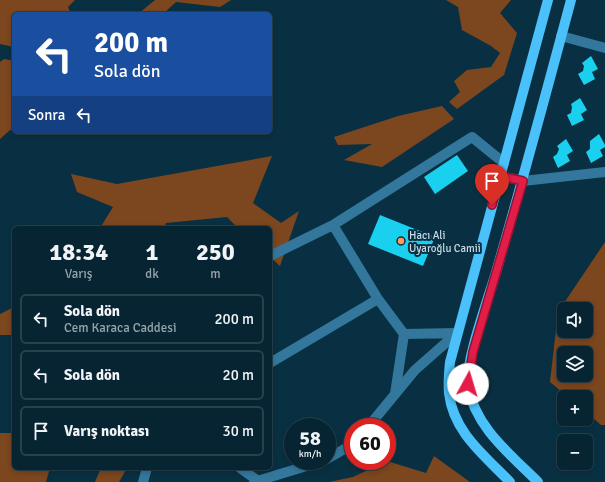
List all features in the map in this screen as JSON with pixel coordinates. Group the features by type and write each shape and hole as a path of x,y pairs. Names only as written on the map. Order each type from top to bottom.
{"main road":[{"path":"510,482 468,439 454,416 448,391 450,362 548,0"},
{"path":"538,482 487,429 476,410 468,384 473,352 523,181 571,0"}],"street":[{"path":"562,36 605,48"},
{"path":"272,255 333,225 472,137 504,163"},
{"path":"500,176 523,181 605,172"},
{"path":"333,225 378,299 404,334 395,395"},
{"path":"272,362 378,299"},
{"path":"404,334 457,333"},
{"path":"376,418 415,370 457,333"},
{"path":"143,482 146,470"},
{"path":"242,470 255,481 292,470"}],"shaded area":[{"path":"0,0 75,0 68,7 70,12 12,12 12,47 0,44"},
{"path":"155,0 231,0 220,7 176,2 165,12 140,12"},
{"path":"446,0 511,0 500,13 517,33 504,75 457,109 449,102 460,92 454,81 467,70 491,67 500,53 491,46 462,30 458,7"},
{"path":"4,59 12,61 12,130 0,139 0,62"},
{"path":"442,106 454,119 382,167 344,160 372,144 338,145 334,137 398,116"},
{"path":"272,156 253,203 281,223 299,211 280,266 272,259 272,226 236,226 227,217 166,223 165,226 101,226 113,207 77,192 71,174 117,184"},
{"path":"605,242 605,425 601,425 593,418 593,390 560,390 550,382 557,321 557,338 593,338 593,302 565,302"},
{"path":"12,308 12,335 0,335 0,314"},
{"path":"0,433 12,433 12,470 49,470 46,482 0,482"},
{"path":"434,456 470,482 329,482 353,477 368,470 396,470 396,464 426,473"},
{"path":"100,470 126,470 119,482 95,482"}],"building":[{"path":"591,56 598,69 592,72 595,79 584,85 578,74 583,71 584,66 582,63"},
{"path":"580,98 587,110 581,114 584,120 572,126 567,115 571,113 571,104"},
{"path":"599,134 605,145 605,147 600,150 603,156 591,163 586,152 590,149 590,141"},
{"path":"566,139 573,151 567,155 570,161 558,168 553,157 557,154 559,149 557,146"},
{"path":"457,155 468,171 435,194 424,177"},
{"name":"Hacı Ali Uyaroğlu Camii","path":"380,215 435,237 423,266 368,244"}],"place":[{"name":"Hacı Ali Uyaroğlu Camii","path":"401,241"}],"route":[{"path":"468,384 469,368 473,352 523,181 500,176 492,205"}]}
